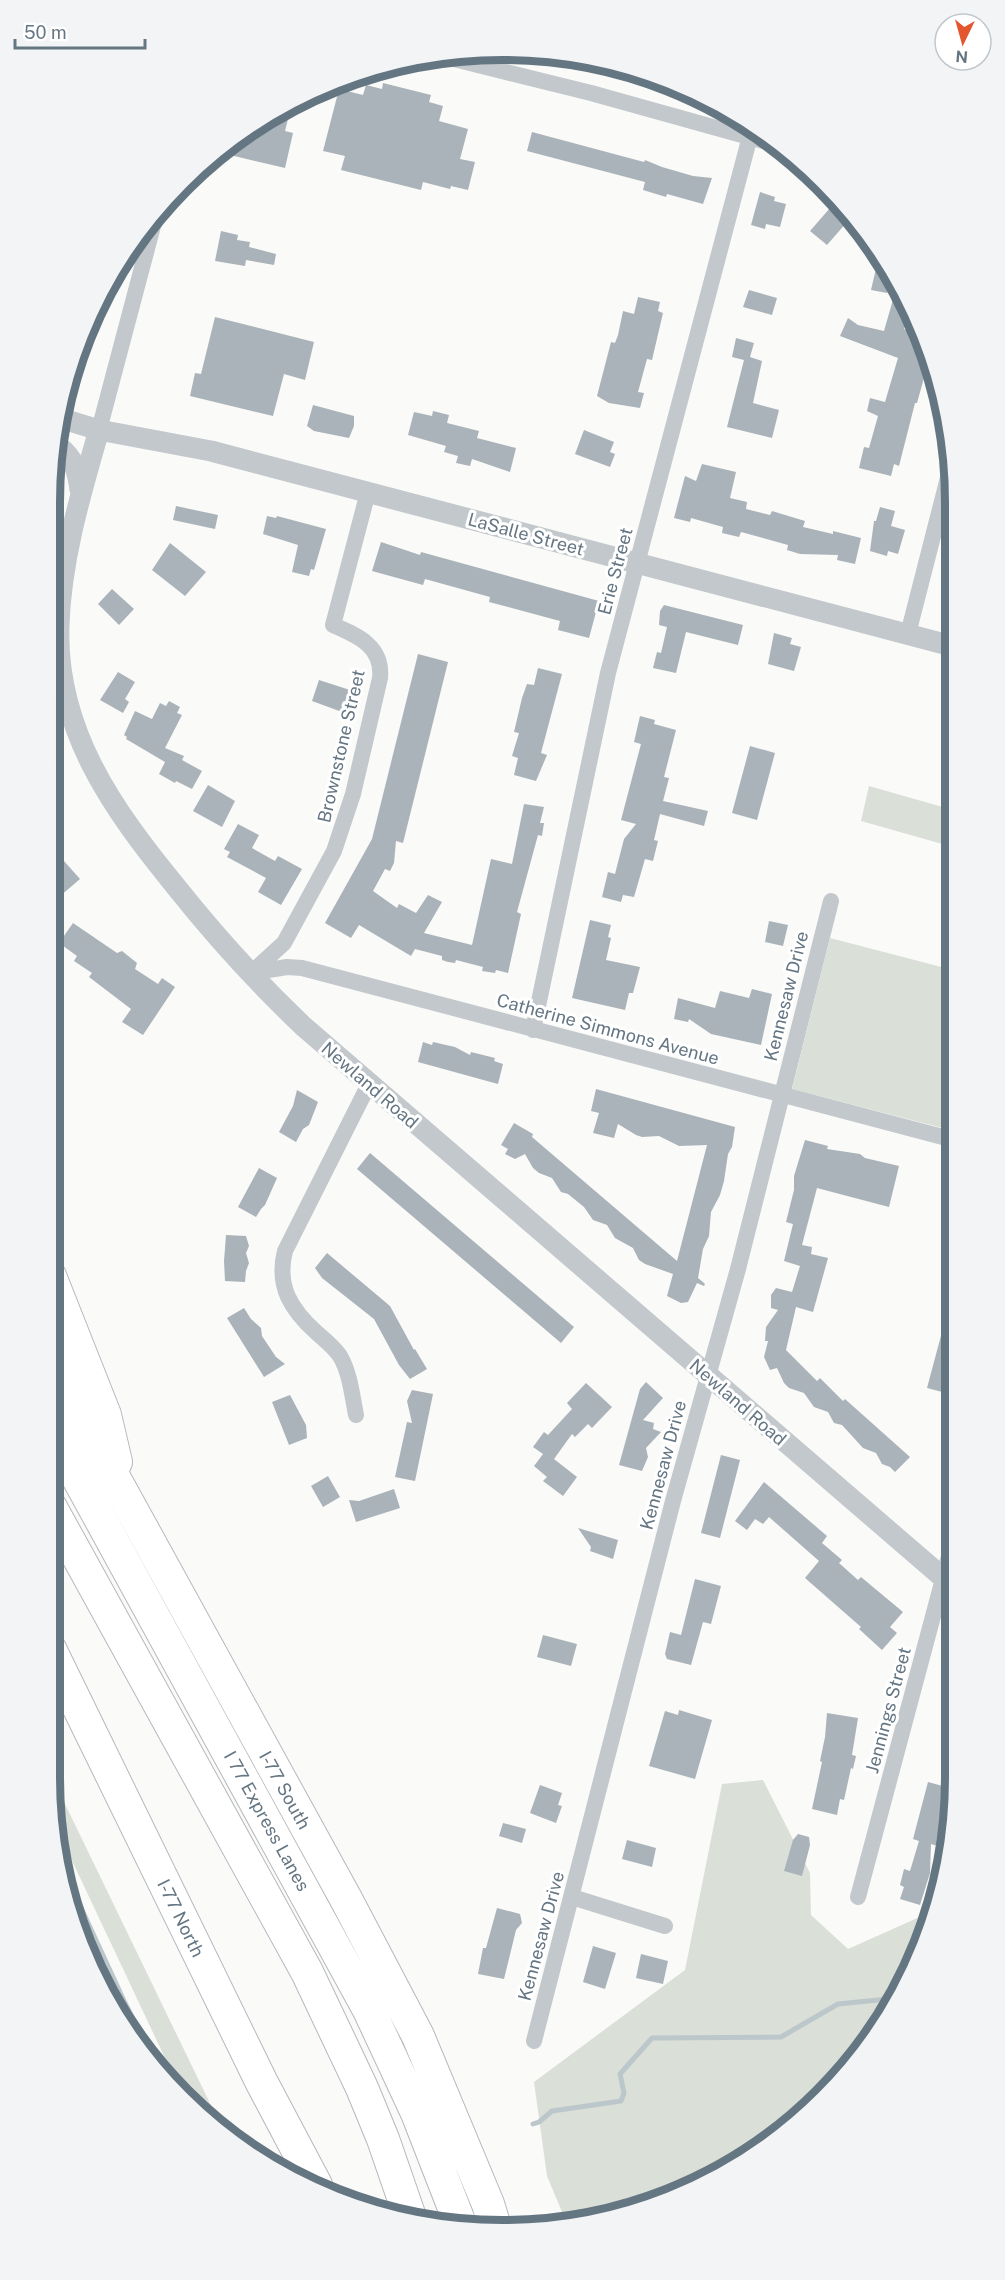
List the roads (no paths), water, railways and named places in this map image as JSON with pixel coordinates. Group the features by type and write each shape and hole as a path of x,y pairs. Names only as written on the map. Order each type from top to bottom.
{"highway":[{"path":"60,1301 105,1415 124,1498"},
{"name":"I-77 South","path":"60,1380 334,1878 418,2036 492,2217"},
{"name":"I 77 Express Lanes","path":"60,1445 369,2010 417,2113 458,2217"},
{"name":"I 77 Express Lanes","path":"60,1524 307,1972 362,2088 407,2209"},
{"name":"I-77 North","path":"60,1669 262,2083 311,2176"},
{"path":"262,2083 293,2167"}],"street":[{"path":"493,60 736,127"},
{"name":"Erie Street","path":"532,1030 608,673 750,136"},
{"path":"99,430 151,233"},
{"name":"LaSalle Street","path":"68,421 99,430 212,451 945,644"},
{"name":"LaSalle Street","path":"66,434 99,430"},
{"name":"Newland Road","path":"60,617 65,566 99,430"},
{"path":"63,451 76,468 81,496"},
{"path":"908,634 945,491"},
{"name":"Brownstone Street","path":"251,973 284,944 334,851 353,794 380,678 380,664 371,645 360,637 333,625 368,492"},
{"name":"Newland Road","path":"60,641 63,682 76,732 99,781 126,824 185,898 251,973 303,1026 369,1084 945,1580"},
{"name":"Kennesaw Drive","path":"534,2041 673,1501 738,1269 831,901"},
{"name":"Catherine Simmons Avenue","path":"251,973 287,967 302,968 945,1138"},
{"path":"356,1414 346,1369 334,1348 304,1321 291,1305 286,1296 282,1271 285,1251 369,1084"},
{"name":"Jennings Street","path":"858,1897 945,1597"},
{"path":"572,1898 665,1926"}],"waterway":[{"path":"77,1899 136,2025"},
{"path":"533,2124 552,2111 621,2101 624,2093 620,2074 652,2038 781,2037 838,2004 886,1999"}]}
